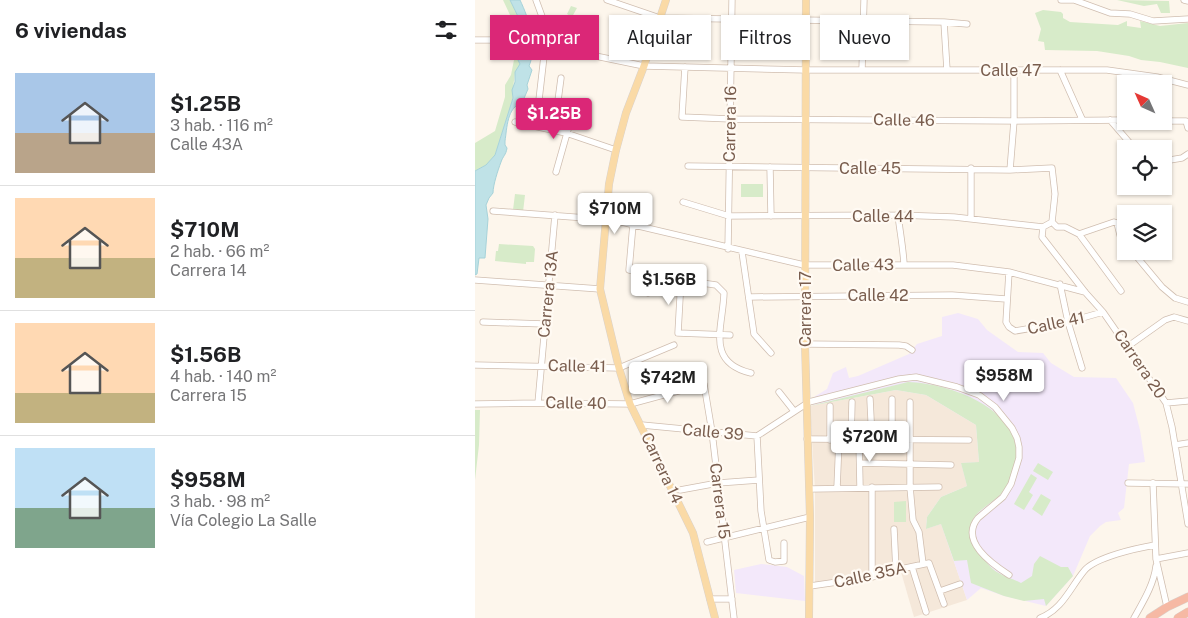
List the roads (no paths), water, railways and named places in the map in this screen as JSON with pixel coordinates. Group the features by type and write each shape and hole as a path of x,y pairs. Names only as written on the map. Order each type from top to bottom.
{"highway":[{"path":"1150,618 1188,597"},
{"path":"1178,618 1188,612"}],"main road":[{"name":"Carrera 14","path":"660,15 666,0"},
{"name":"Carrera 17","path":"806,0 806,15"},
{"name":"Carrera 14","path":"646,60 626,113 615,150 605,219 600,289 619,368 630,404 642,425 693,533 715,618"},
{"name":"Carrera 17","path":"806,60 805,344 810,489 809,618"}],"street":[{"path":"536,0 542,15"},
{"path":"607,0 650,15"},
{"name":"Carrera 16","path":"732,15 733,0"},
{"path":"863,15 864,0"},
{"path":"1061,0 1074,0 1110,13 1130,14 1153,21 1188,19"},
{"path":"1184,0 1188,1"},
{"path":"909,22 967,24"},
{"path":"945,22 947,70"},
{"name":"Calle 47","path":"475,40 490,41"},
{"name":"Calle 47","path":"599,57 644,66 806,70 1107,70 1157,77 1188,85"},
{"path":"536,126 543,60"},
{"name":"Carrera 16","path":"728,248 731,60"},
{"path":"863,60 863,70"},
{"name":"Calle 46","path":"685,67 682,117 1014,122 1082,119 1117,120"},
{"path":"1060,70 1082,119"},
{"path":"1010,170 1014,122 1014,71"},
{"path":"557,108 561,78"},
{"path":"539,107 572,111 556,172"},
{"path":"1110,120 1127,140"},
{"path":"1173,121 1186,121 1188,128"},
{"path":"515,122 566,134 615,150"},
{"path":"1172,160 1182,158 1188,154"},
{"name":"Calle 45","path":"688,166 971,168 1010,170 1052,168 1055,194 1052,222"},
{"path":"770,167 771,216"},
{"path":"971,168 971,219"},
{"name":"Calle 44","path":"683,202 729,216 898,215 971,219 1043,227"},
{"name":"Calle 43","path":"493,210 605,219 633,224 742,252 806,265 953,265 1009,272 1085,292"},
{"name":"Carrera 13A","path":"538,403 555,215"},
{"path":"898,215 904,264"},
{"path":"1043,227 1052,222 1057,227 1065,227 1079,234 1121,291"},
{"path":"1079,234 1114,222 1117,223"},
{"path":"633,224 629,270 717,285 721,288 724,293 719,335 721,352 726,360 739,370 751,373"},
{"name":"Carrera 20","path":"1043,227 1042,237 1103,312 1166,403 1188,524"},
{"path":"742,252 754,334 771,354"},
{"path":"1138,260 1169,293 1175,298 1188,302"},
{"path":"1006,299 1009,272"},
{"path":"648,293 651,275"},
{"path":"475,280 600,289"},
{"path":"681,280 678,333 730,335"},
{"path":"1060,284 1068,322 1082,368"},
{"name":"Calle 42","path":"750,297 952,295 1006,299"},
{"name":"Calle 41","path":"1006,299 1006,322 1015,331 1068,322 1103,312"},
{"path":"1127,347 1165,320 1174,317 1188,321"},
{"path":"483,322 544,324"},
{"path":"805,344 899,345 906,346 912,350"},
{"name":"Calle 41","path":"475,365 619,368 674,345"},
{"name":"Calle 39","path":"642,425 757,436 806,404 899,379 916,377 967,390 979,395 995,407 1008,422 1017,438 1019,458 1011,484 1003,497 974,522 972,537 989,561 1009,575"},
{"name":"Calle 40","path":"475,404 630,404 704,384"},
{"name":"Carrera 15","path":"704,384 712,432 734,618"},
{"path":"779,392 794,411"},
{"path":"870,399 872,440"},
{"path":"892,399 892,440"},
{"path":"1166,403 1188,401"},
{"path":"851,440 852,402"},
{"path":"911,402 910,487 913,520 919,532 926,563 945,604"},
{"path":"830,406 830,440"},
{"path":"757,436 763,528 769,560 775,562 784,561 784,543"},
{"path":"807,439 969,440"},
{"path":"837,488 839,440"},
{"path":"859,440 860,487"},
{"path":"1175,445 1188,443"},
{"path":"860,463 951,465"},
{"path":"680,490 717,483 759,480"},
{"path":"1128,483 1188,484"},
{"path":"1153,483 1156,558 1167,607"},
{"path":"872,487 872,577"},
{"path":"810,489 939,487"},
{"path":"707,542 810,516"},
{"path":"894,529 896,570"},
{"path":"1040,618 1059,606 1088,566 1127,550 1155,546"},
{"path":"1156,558 1188,553"},
{"path":"1134,618 1152,582 1156,558"},
{"name":"Calle 35A","path":"810,586 872,577 926,563"},
{"path":"912,566 926,612"},
{"path":"940,591 960,584"},
{"path":"710,599 732,598"}],"water":[{"path":"510,0 520,0 526,15 517,15"},
{"path":"518,60 531,60 529,66 532,70 527,85 528,89 522,103 513,109 507,124 505,145 507,150 497,173 493,193 486,205 488,219 485,258 479,258 477,274 475,275 475,171 486,165 495,155 513,98 512,90 515,82 515,72 520,64"}]}
